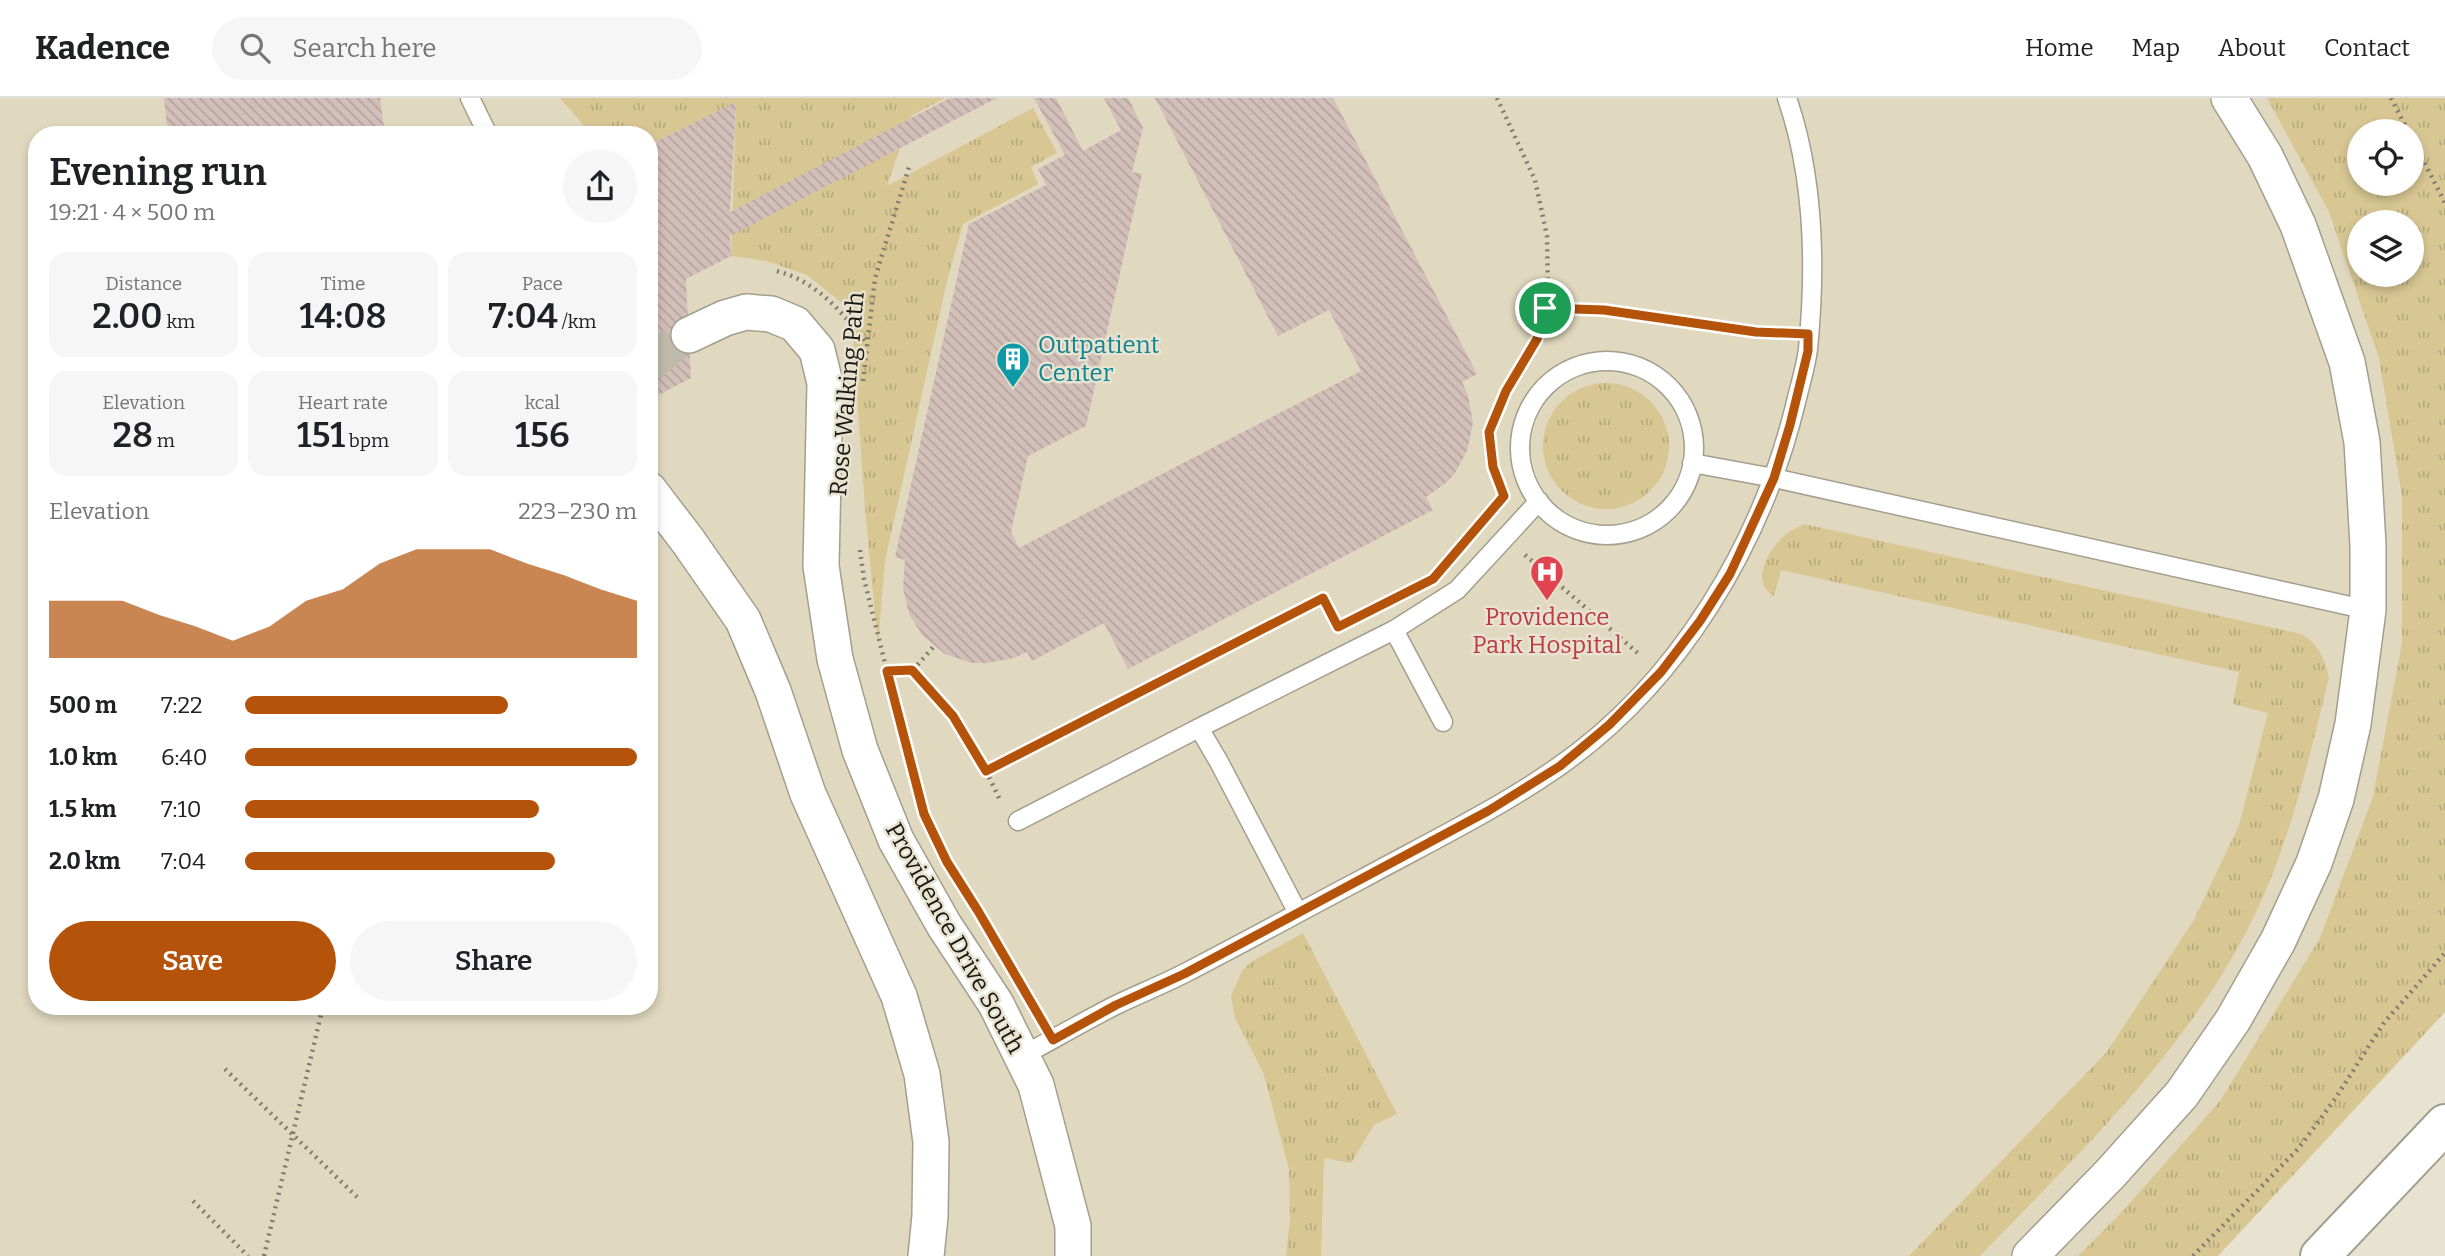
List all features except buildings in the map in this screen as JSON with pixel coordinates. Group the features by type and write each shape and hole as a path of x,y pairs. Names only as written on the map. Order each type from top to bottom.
{"main road":[{"path":"2319,1256 2445,1124"}],"street":[{"path":"2030,1256 2110,1174 2182,1094 2234,1020 2278,941 2314,863 2336,799 2353,724 2368,610 2362,442 2347,362 2298,225 2266,156 2229,98"},
{"name":"Providence Drive South","path":"689,335 725,318 746,312 771,314 795,324 817,350 825,383 821,566 835,659 860,750 896,841 944,925 996,1004 1036,1085 1073,1226 1073,1256"},
{"path":"658,503 743,620 773,691 808,794 899,996 922,1074 931,1142 930,1216 926,1256"}],"lane":[{"path":"470,98 484,126"},
{"path":"1022,1056 1116,1005 1184,974 1488,811 1560,766 1609,725 1661,672 1700,621 1730,574 1774,478 1808,351 1812,260 1804,165 1787,98"},
{"path":"1606,360 1636,365 1662,379 1680,401 1692,426 1694,454 1688,481 1674,504 1652,522 1627,533 1599,535 1572,528 1549,513 1539,500 1530,489 1521,461 1521,431 1531,403 1551,380 1576,365 1606,360"},
{"path":"1692,463 1774,478 2368,610"},
{"path":"1018,821 1394,630 1457,590 1539,500"},
{"path":"1394,630 1443,722"},
{"path":"1199,729 1226,774 1298,913"}],"path":[{"path":"1497,98 1535,180 1547,236 1548,295 1537,339 1506,391 1489,432 1493,467 1521,551 1661,672"},
{"path":"2391,98 2402,119"},
{"path":"2424,162 2445,203"},
{"name":"Rose Walking Path","path":"863,383 875,278 910,164"},
{"path":"1545,308 1604,310 1756,332 1808,334"},
{"path":"1495,506 1504,496"},
{"path":"859,539 864,579 921,802"},
{"path":"912,670 953,716 986,771 1323,598 1338,627 1350,621"},
{"path":"887,671 912,670 934,646"},
{"path":"2193,1256 2298,1149 2383,1024 2445,953"},
{"path":"264,1256 321,1015"},
{"path":"225,1069 357,1197"},
{"path":"193,1201 248,1256"}],"shaded area":[{"name":"Providence Park Hospital","path":"0,98 2377,98 2366,119 2347,119 2347,196 2413,196 2413,210 2347,210 2347,287 2417,287 2445,930 2128,1256 0,1256"}],"green space":[{"path":"560,98 945,98 911,116 887,186 1033,108 1057,153 1031,167 1038,184 963,224 947,281 885,561 878,646 851,310 807,275 766,261 731,256 736,103 658,141 658,126 584,126"},
{"path":"2267,98 2445,98 2445,1012 2218,1256 2078,1256 2121,1213 2220,1101 2320,938 2373,797 2402,643 2402,496 2379,358 2355,287 2424,287 2424,210 2347,210 2347,265 2329,212"},
{"path":"1606,383 1630,387 1651,401 1665,422 1669,446 1665,470 1651,491 1630,505 1606,509 1582,505 1561,491 1547,470 1543,446 1547,422 1561,401 1582,387"},
{"path":"1804,524 2301,634 2320,652 2329,677 2301,788 2275,869 2238,947 2208,996 2138,1088 1980,1256 1909,1256 2106,1053 2194,920 2239,825 2268,713 2233,704 2239,672 1781,570 1774,596 1763,583 1764,565 1779,541"},
{"path":"1303,933 1397,1114 1374,1125 1351,1163 1324,1158 1321,1256 1286,1256 1290,1219 1289,1169 1263,1072 1235,1018 1231,996 1242,971 1251,962"}],"tunnel":[{"path":"658,358 678,340 689,335"}],"place":[{"name":"Outpatient Center","path":"1013,389"},
{"name":"Providence Park Hospital","path":"1547,602"}],"route":[{"path":"1545,308 1604,310 1756,332 1808,334 1808,351 1774,478 1730,574 1700,621 1661,672 1609,725 1560,766 1488,811 1184,974 1116,1005 1053,1040 947,862 924,814 887,671 912,670 953,716 986,771 1323,598 1338,627 1433,579 1504,496 1493,467 1489,432 1506,391 1537,339 1545,308"}]}
